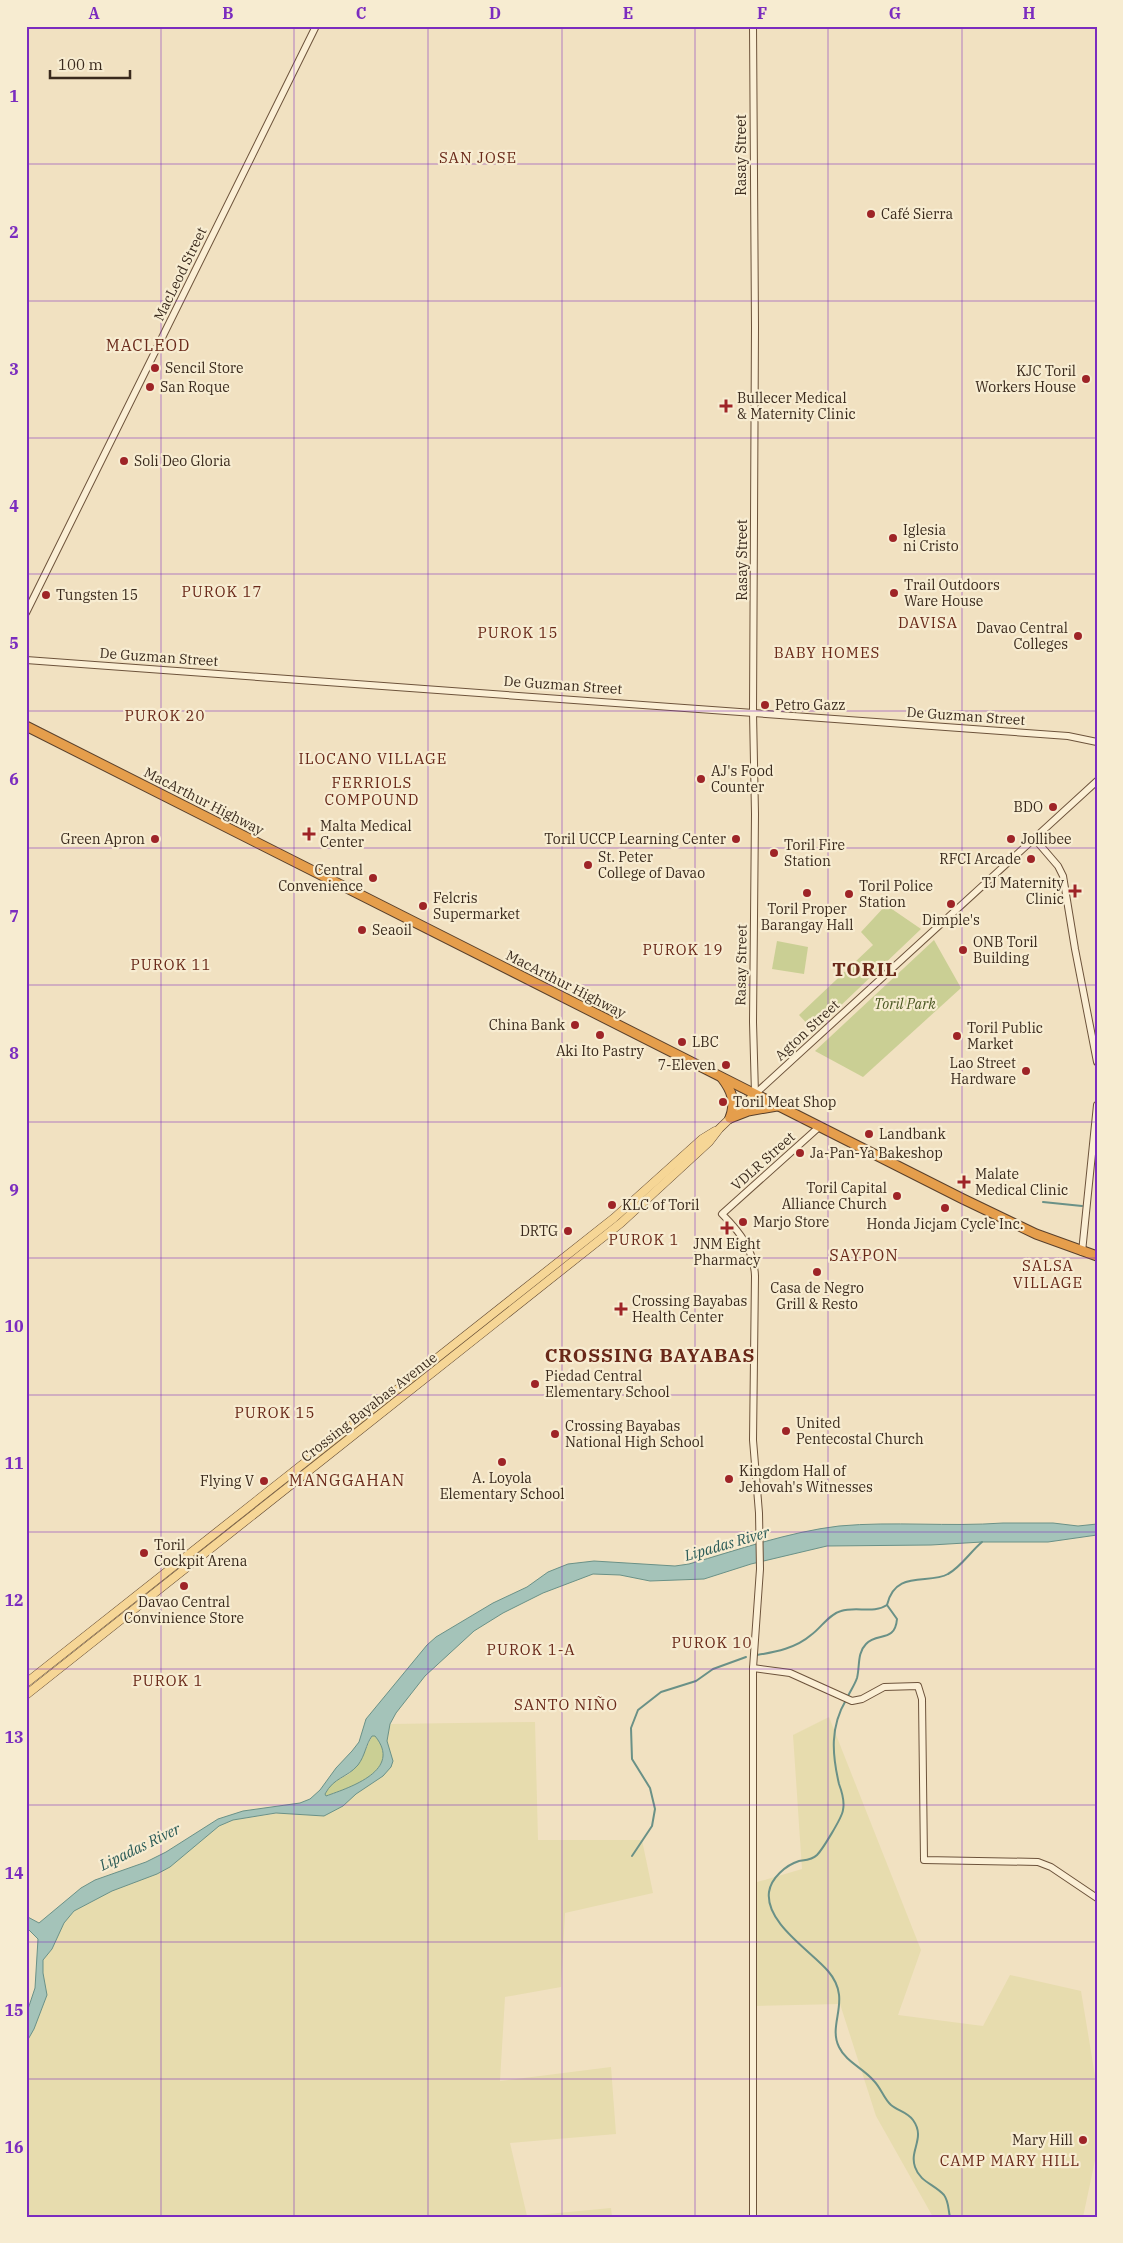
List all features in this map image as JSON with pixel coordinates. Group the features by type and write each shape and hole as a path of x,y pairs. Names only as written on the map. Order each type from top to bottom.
{"highway":[{"name":"MacArthur Highway","path":"26,726 1013,1224 1082,1252 1097,1256"},
{"path":"722,1078 730,1090 733,1101 730,1118 777,1106"}],"main road":[{"name":"Crossing Bayabas Avenue","path":"26,1695 621,1223 709,1142 719,1129 755,1094"},
{"name":"Crossing Bayabas Avenue","path":"26,1684 606,1224 702,1139 719,1129"}],"street":[{"name":"MacLeod Street","path":"26,613 316,26"},
{"name":"Rasay Street","path":"753,26 755,327 753,1022 755,1094"},
{"name":"De Guzman Street","path":"26,660 1068,736 1097,742"},
{"name":"Agton Street","path":"755,1094 1097,780"},
{"path":"1034,838 1058,866 1063,876 1097,1062"},
{"path":"754,1080 759,1085 767,1083"},
{"path":"1082,1252 1097,1105"},
{"name":"VDLR Street","path":"753,1668 760,1569 760,1528 753,1440 755,1268 747,1243 722,1214 820,1127"},
{"path":"753,2217 753,1668 790,1673 846,1699 859,1700 884,1687 918,1686 922,1706 924,1860 1038,1862 1051,1867 1097,1898"}],"shaded area":[{"path":"829,1717 921,1950 898,2015 983,2026 1010,1975 1081,1991 1097,2088 1097,2151 1083,2217 933,2217 876,2116 840,2004 755,2006 754,1883 802,1869 793,1735"},
{"path":"535,1722 538,1840 642,1840 653,1893 565,1913 561,1987 505,1997 500,2081 611,2067 616,2134 510,2143 527,2216 611,2208 612,2217 26,2217 26,2043 34,2029 47,1996 43,1960 52,1949 64,1923 74,1911 112,1891 170,1867 219,1826 233,1820 288,1812 356,1794 383,1776 393,1761 387,1741 390,1724"}],"green space":[{"path":"886,905 921,929 814,1031 799,1015 873,945 861,932"},
{"name":"Toril Park","path":"934,940 961,988 863,1077 815,1051"},
{"path":"777,941 808,947 804,974 772,969"},
{"path":"372,1736 375,1736 382,1748 383,1759 378,1768 360,1782 326,1796 325,1794 332,1783 349,1774 362,1758"}],"water":[{"path":"1053,1523 1078,1526 1097,1524 1097,1535 1048,1542 827,1546 751,1564 704,1579 650,1581 620,1575 593,1574 543,1593 503,1613 474,1631 425,1676 396,1713 390,1724 387,1741 393,1761 391,1767 383,1776 356,1794 343,1806 324,1816 276,1813 233,1820 219,1826 170,1867 112,1891 74,1911 64,1923 52,1949 43,1960 47,1995 34,2029 26,2043 26,2015 35,1988 38,1939 26,1927 26,1916 39,1923 81,1888 95,1880 146,1862 166,1852 218,1819 243,1811 300,1803 310,1799 320,1790 359,1742 366,1719 427,1645 436,1637 493,1603 527,1587 548,1572 568,1564 594,1561 675,1566 689,1564 801,1532 839,1526","holes":["372,1736 375,1736 382,1748 383,1758 378,1768 360,1782 326,1796 325,1794 332,1784 358,1765 370,1739"]}],"waterway":[{"path":"1043,1202 1082,1206"},
{"path":"848,1696 857,1678 863,1648 870,1640 889,1634 896,1626 897,1619 887,1605 891,1594 897,1587 905,1582 948,1574 982,1542"},
{"path":"757,1655 778,1651 799,1643 837,1613 853,1609 871,1610 887,1605"},
{"path":"632,1856 652,1826 655,1809 650,1788 632,1759 631,1728 638,1710 661,1692 696,1681 713,1669 746,1657"},
{"path":"846,1700 837,1720 834,1741 837,1773 844,1807 842,1814 832,1834 815,1857 789,1866 776,1877 770,1887 770,1903 774,1915 781,1925 828,1971 835,1982 839,1992 836,2029 839,2047 850,2061 874,2081 886,2100 908,2115 917,2126 918,2138 914,2155 915,2167 924,2180 944,2195 948,2203 950,2217"}],"place":[{"name":"Café Sierra","path":"871,214"},
{"name":"Sencil Store","path":"155,368"},
{"name":"KJC Toril Workers House","path":"1086,379"},
{"name":"San Roque","path":"150,387"},
{"name":"Bullecer Medical & Maternity Clinic","path":"726,406"},
{"name":"Soli Deo Gloria","path":"124,461"},
{"name":"Iglesia ni Cristo","path":"893,538"},
{"name":"Trail Outdoors Ware House","path":"894,593"},
{"name":"Tungsten 15","path":"46,595"},
{"name":"Davao Central Colleges","path":"1078,636"},
{"name":"Petro Gazz","path":"765,705"},
{"name":"AJ's Food Counter","path":"701,779"},
{"name":"BDO","path":"1053,807"},
{"name":"Malta Medical Center","path":"309,834"},
{"name":"Green Apron","path":"155,839"},
{"name":"Toril UCCP Learning Center","path":"736,839"},
{"name":"Jollibee","path":"1011,839"},
{"name":"Toril Fire Station","path":"774,853"},
{"name":"RFCI Arcade","path":"1031,859"},
{"name":"St. Peter College of Davao","path":"588,865"},
{"name":"Central Convenience","path":"373,878"},
{"name":"TJ Maternity Clinic","path":"1075,891"},
{"name":"Toril Proper Barangay Hall","path":"807,893"},
{"name":"Toril Police Station","path":"849,894"},
{"name":"Dimple's","path":"951,904"},
{"name":"Felcris Supermarket","path":"423,906"},
{"name":"Seaoil","path":"362,930"},
{"name":"ONB Toril Building","path":"963,950"},
{"name":"China Bank","path":"575,1025"},
{"name":"Aki Ito Pastry","path":"600,1035"},
{"name":"Toril Public Market","path":"957,1036"},
{"name":"LBC","path":"682,1042"},
{"name":"7-Eleven","path":"726,1065"},
{"name":"Lao Street Hardware","path":"1026,1071"},
{"name":"Toril Meat Shop","path":"723,1102"},
{"name":"Landbank","path":"869,1134"},
{"name":"Ja-Pan-Ya Bakeshop","path":"800,1153"},
{"name":"Malate Medical Clinic","path":"964,1182"},
{"name":"Toril Capital Alliance Church","path":"897,1196"},
{"name":"KLC of Toril","path":"612,1205"},
{"name":"Honda Jicjam Cycle Inc.","path":"945,1208"},
{"name":"Marjo Store","path":"743,1222"},
{"name":"JNM Eight Pharmacy","path":"727,1228"},
{"name":"DRTG","path":"568,1231"},
{"name":"Casa de Negro Grill & Resto","path":"817,1272"},
{"name":"Crossing Bayabas Health Center","path":"621,1309"},
{"name":"Piedad Central Elementary School","path":"535,1384"},
{"name":"United Pentecostal Church","path":"786,1431"},
{"name":"Crossing Bayabas National High School","path":"555,1434"},
{"name":"A. Loyola Elementary School","path":"502,1462"},
{"name":"Kingdom Hall of Jehovah's Witnesses","path":"729,1479"},
{"name":"Flying V","path":"264,1481"},
{"name":"Toril Cockpit Arena","path":"144,1553"},
{"name":"Davao Central Convinience Store","path":"184,1586"},
{"name":"Mary Hill","path":"1083,2140"}],"district":[{"name":"SAN JOSE","path":"478,158"},
{"name":"MACLEOD","path":"148,345"},
{"name":"PUROK 17","path":"222,592"},
{"name":"DAVISA","path":"928,623"},
{"name":"PUROK 15","path":"518,633"},
{"name":"BABY HOMES","path":"827,653"},
{"name":"PUROK 20","path":"165,716"},
{"name":"ILOCANO VILLAGE","path":"373,759"},
{"name":"FERRIOLS COMPOUND","path":"372,792"},
{"name":"PUROK 19","path":"683,950"},
{"name":"PUROK 11","path":"171,965"},
{"name":"TORIL","path":"865,969"},
{"name":"PUROK 1","path":"644,1240"},
{"name":"SAYPON","path":"864,1255"},
{"name":"SALSA VILLAGE","path":"1048,1274"},
{"name":"CROSSING BAYABAS","path":"650,1355"},
{"name":"PUROK 15","path":"275,1413"},
{"name":"MANGGAHAN","path":"347,1480"},
{"name":"PUROK 10","path":"712,1643"},
{"name":"PUROK 1-A","path":"531,1650"},
{"name":"PUROK 1","path":"168,1681"},
{"name":"SANTO NIÑO","path":"566,1705"},
{"name":"CAMP MARY HILL","path":"1010,2161"}],"water label":[{"name":"Lipadas River","path":"727,1544"},
{"name":"Lipadas River","path":"140,1847"}]}
